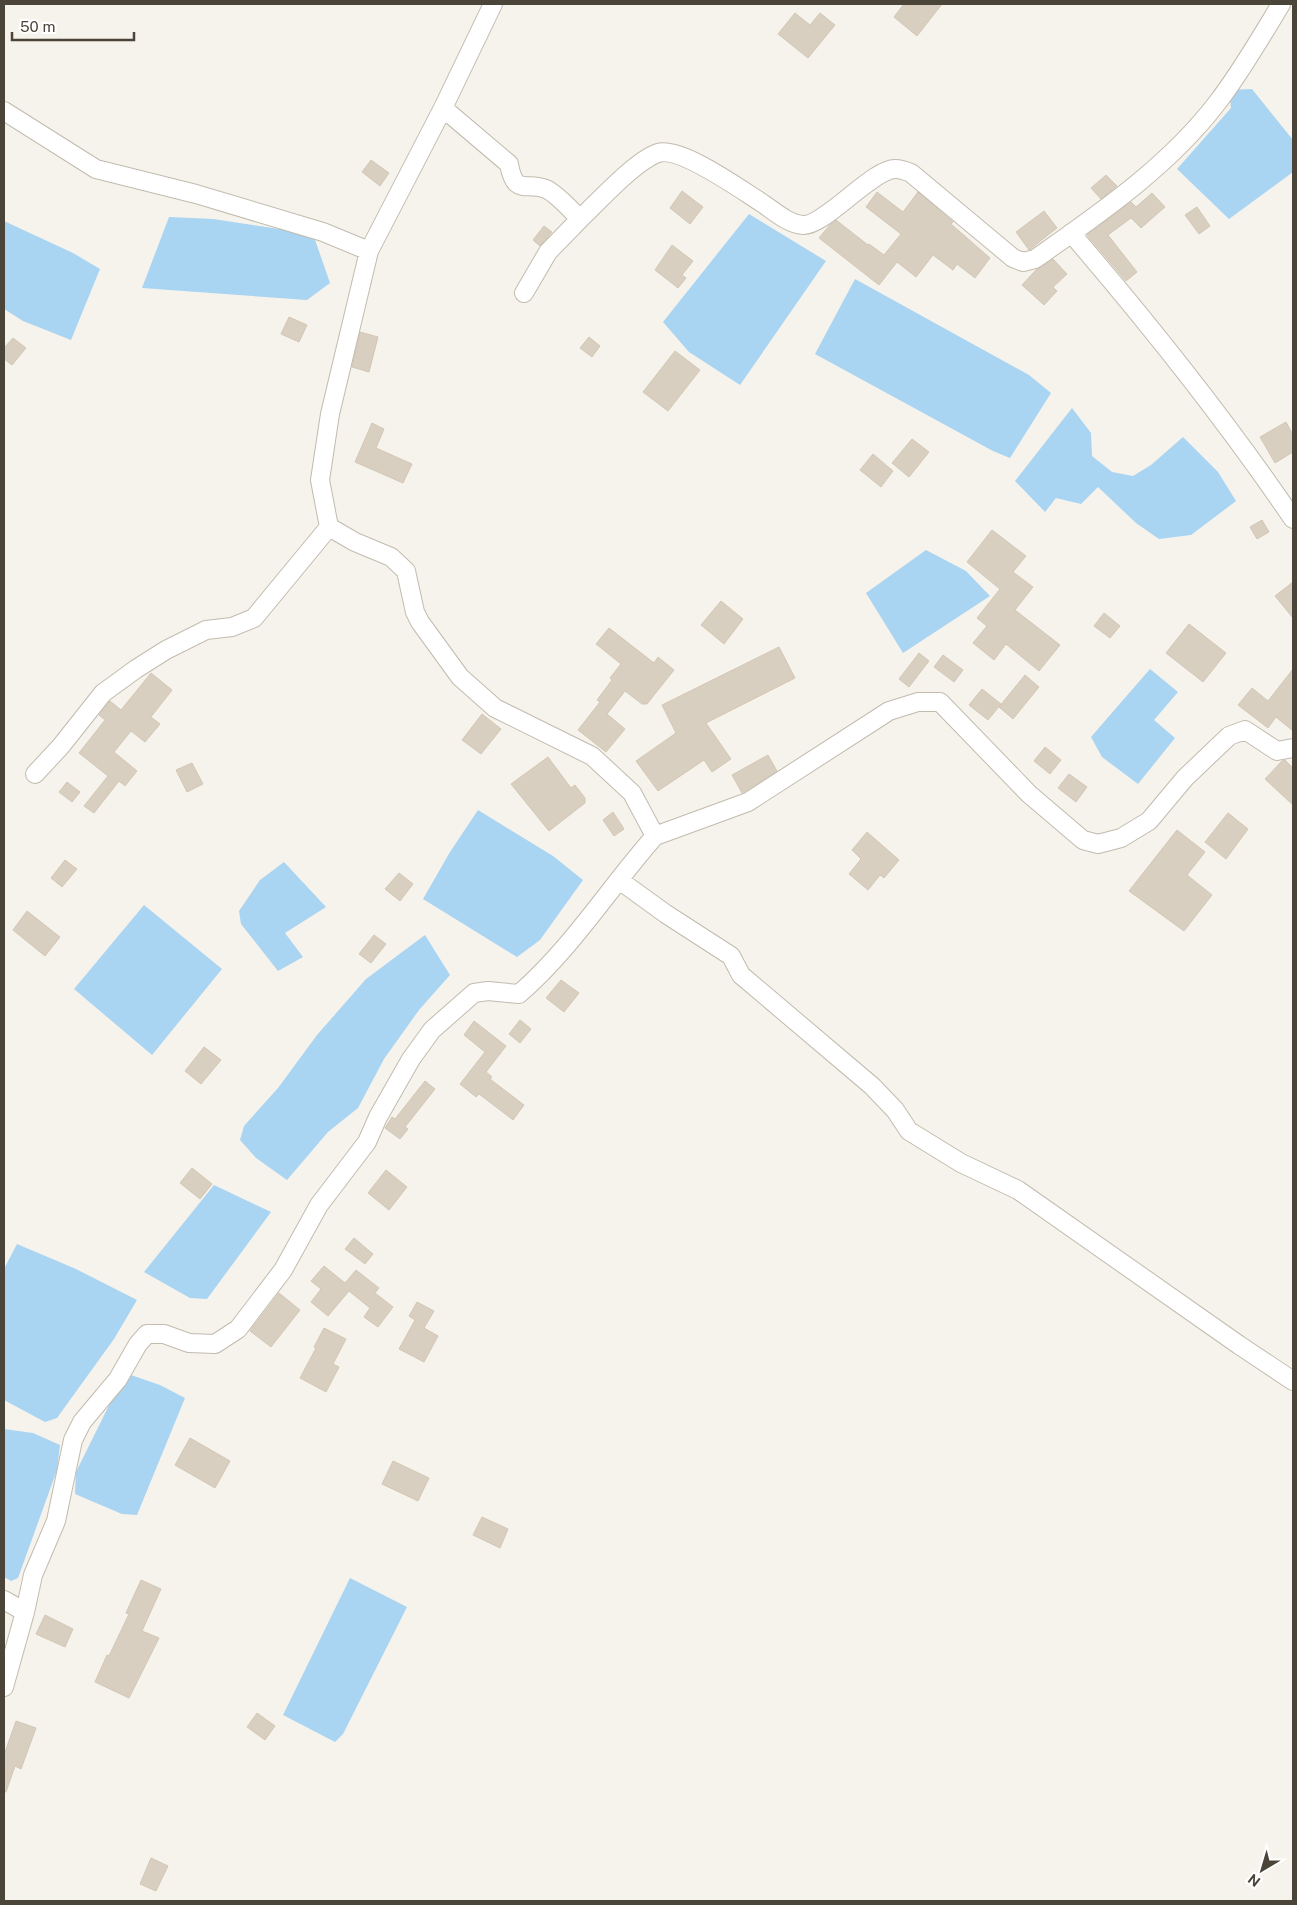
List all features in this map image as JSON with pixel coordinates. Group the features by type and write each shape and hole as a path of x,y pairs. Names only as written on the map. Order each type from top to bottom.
{"street":[{"path":"493,4 443,108 369,251 330,414 320,480 329,527 355,542 391,557 401,566 406,571 414,612 460,677 495,708 592,756 632,793 655,836"},
{"path":"524,293 548,252 642,160 660,152 689,158 720,175 787,220 803,225 818,220 880,174 895,168 911,172 1013,258 1023,262 1035,259 1120,198 1170,155 1216,104 1242,68 1281,4"},
{"path":"443,108 508,164 511,177 520,186 548,190 580,219"},
{"path":"4,111 96,169 196,194 314,229 369,251"},
{"path":"1071,233 1126,296 1240,442 1293,519"},
{"path":"35,774 61,746 103,693 136,669 166,650 206,630 232,627 254,618 329,527"},
{"path":"4,1687 33,1576 56,1521 73,1440 82,1422 118,1379 138,1344 147,1334 164,1334 189,1343 215,1344 238,1329 283,1270 319,1205 367,1142 382,1108 432,1030 474,993 488,990 519,994 539,977 580,930 655,836 748,802 889,711 918,702 940,702 1029,794 1083,840 1098,844 1121,838 1149,821 1185,778 1229,736 1244,730 1277,751 1293,748"},
{"path":"619,880 666,914 730,956 740,975 872,1086 895,1110 909,1131 961,1163 1018,1190 1293,1381"},
{"path":"4,1600 25,1612"}],"water":[{"path":"1252,89 1293,140 1293,172 1229,219 1177,169 1231,108 1229,90"},
{"path":"749,214 826,261 740,385 689,352 663,322"},
{"path":"169,217 213,219 313,234 330,283 307,300 142,288"},
{"path":"4,221 73,253 100,269 71,340 23,321 4,309"},
{"path":"855,279 1029,375 1051,393 1010,458 993,451 815,354"},
{"path":"1072,408 1091,433 1092,456 1112,472 1133,476 1151,465 1183,437 1218,472 1236,501 1191,535 1159,539 1136,523 1098,487 1081,504 1056,498 1045,512 1015,481"},
{"path":"926,550 966,571 990,596 903,653 866,593"},
{"path":"1150,669 1178,692 1154,720 1175,738 1138,784 1102,757 1091,737"},
{"path":"478,810 553,856 583,880 540,940 517,957 423,899 450,852"},
{"path":"284,862 326,907 285,933 303,957 278,971 241,924 239,911 260,880"},
{"path":"144,905 222,969 152,1055 74,989"},
{"path":"425,935 450,975 419,1010 384,1059 358,1108 328,1132 287,1180 256,1158 240,1140 244,1126 278,1088 317,1035 366,979"},
{"path":"214,1185 271,1212 207,1299 190,1298 144,1272"},
{"path":"17,1244 76,1269 137,1300 114,1339 57,1418 45,1422 4,1400 4,1269"},
{"path":"125,1373 160,1385 185,1398 137,1515 122,1514 75,1494 76,1472"},
{"path":"4,1429 33,1433 60,1445 57,1470 18,1578 11,1581 4,1577"},
{"path":"350,1578 407,1607 343,1734 335,1742 283,1715"}],"building":[{"path":"904,4 942,4 917,36 894,17"},
{"path":"795,13 810,25 820,13 835,25 808,58 778,34"},
{"path":"371,160 389,173 380,186 362,172"},
{"path":"1106,175 1117,186 1101,199 1091,188"},
{"path":"682,191 703,207 690,224 670,208"},
{"path":"877,192 903,212 918,192 953,222 951,224 990,258 975,278 957,264 953,270 933,255 916,277 897,262 879,285 819,238 836,220 884,255 901,234 866,207"},
{"path":"1152,193 1165,207 1141,228 1131,218 1108,235 1137,272 1126,281 1087,235 1131,202 1136,207"},
{"path":"1197,207 1210,226 1199,234 1185,215"},
{"path":"1044,211 1057,228 1029,250 1016,232"},
{"path":"544,226 552,232 540,246 533,240"},
{"path":"672,245 693,261 682,275 686,278 678,288 655,270"},
{"path":"1053,259 1067,274 1053,287 1057,291 1044,305 1022,285 1036,270"},
{"path":"289,317 307,325 299,342 281,334"},
{"path":"360,332 378,337 369,372 352,367"},
{"path":"589,337 600,346 592,357 580,348"},
{"path":"13,338 26,348 12,365 4,359 4,348"},
{"path":"675,351 700,370 668,411 643,392"},
{"path":"1286,422 1293,435 1293,452 1275,463 1260,437"},
{"path":"372,423 384,429 376,448 412,464 403,483 355,462"},
{"path":"912,439 929,452 909,477 892,463"},
{"path":"873,454 893,471 881,487 860,470"},
{"path":"1262,520 1269,532 1257,539 1250,527"},
{"path":"992,530 1026,556 1013,572 1033,587 1015,610 1060,645 1039,671 1006,644 994,660 973,643 987,626 977,618 1000,589 967,562"},
{"path":"1293,582 1293,618 1275,596"},
{"path":"721,601 743,619 724,644 701,625"},
{"path":"1104,613 1120,626 1110,638 1094,626"},
{"path":"1189,624 1226,653 1203,682 1166,653"},
{"path":"609,628 654,663 658,657 674,670 647,704 642,704 625,691 607,714 625,729 606,752 578,730 600,702 597,700 621,664 596,644"},
{"path":"779,647 795,678 706,723 731,759 712,772 704,760 658,791 636,761 676,733 662,705"},
{"path":"919,653 929,661 909,687 899,679"},
{"path":"943,655 963,670 954,682 934,667"},
{"path":"1293,669 1293,731 1276,717 1268,728 1238,705 1252,688 1268,701"},
{"path":"151,673 172,690 151,717 160,724 145,742 131,731 114,752 137,771 125,786 119,781 94,813 84,806 108,776 79,753 105,720 99,715 110,701 121,710"},
{"path":"1025,675 1039,687 1013,719 999,707"},
{"path":"982,689 1001,704 988,720 969,705"},
{"path":"482,714 501,729 481,754 462,740"},
{"path":"1045,747 1061,760 1050,774 1034,761"},
{"path":"768,755 777,771 742,793 732,775"},
{"path":"548,757 571,788 575,785 585,798 585,803 549,831 511,784"},
{"path":"1285,760 1293,768 1293,805 1265,779"},
{"path":"192,763 203,784 187,792 176,770"},
{"path":"1069,774 1087,787 1076,802 1058,788"},
{"path":"67,782 80,792 72,802 59,792"},
{"path":"613,812 624,829 614,836 603,820"},
{"path":"1228,813 1248,829 1226,859 1205,842"},
{"path":"1177,830 1205,852 1187,875 1212,895 1184,931 1129,891"},
{"path":"867,832 899,860 884,878 880,875 868,890 849,874 861,859 852,850"},
{"path":"65,860 77,869 62,887 51,878"},
{"path":"399,873 413,884 400,901 385,889"},
{"path":"27,911 60,937 45,956 13,930"},
{"path":"374,935 386,944 371,963 359,954"},
{"path":"561,980 579,993 564,1012 546,998"},
{"path":"520,1020 531,1029 520,1043 509,1034"},
{"path":"474,1021 506,1046 486,1072 492,1077 490,1079 524,1105 513,1120 479,1094 476,1097 460,1084 485,1052 464,1035"},
{"path":"204,1047 221,1060 201,1084 185,1071"},
{"path":"425,1081 435,1089 405,1127 408,1129 400,1139 385,1128 392,1117 395,1119"},
{"path":"192,1168 212,1184 200,1199 180,1183"},
{"path":"386,1170 407,1187 389,1210 368,1193"},
{"path":"354,1238 373,1254 365,1264 345,1249"},
{"path":"324,1266 345,1283 356,1270 379,1288 375,1293 393,1307 378,1327 364,1317 370,1308 349,1291 328,1316 311,1302 321,1289 311,1281"},
{"path":"279,1293 300,1310 271,1347 250,1331"},
{"path":"417,1302 434,1311 424,1328 438,1336 424,1362 399,1349 415,1320 409,1316"},
{"path":"324,1328 346,1339 333,1364 339,1367 326,1392 300,1378"},
{"path":"190,1438 230,1461 215,1488 175,1465"},
{"path":"393,1461 429,1478 418,1501 382,1484"},
{"path":"482,1517 508,1529 500,1548 473,1535"},
{"path":"141,1580 161,1589 142,1631 159,1638 129,1698 95,1682 129,1614 126,1613"},
{"path":"45,1615 73,1629 65,1647 36,1634"},
{"path":"257,1713 275,1726 265,1740 247,1727"},
{"path":"16,1721 36,1728 21,1769 15,1766 6,1792 4,1792 4,1755"},
{"path":"151,1858 168,1866 156,1891 140,1884"}]}
